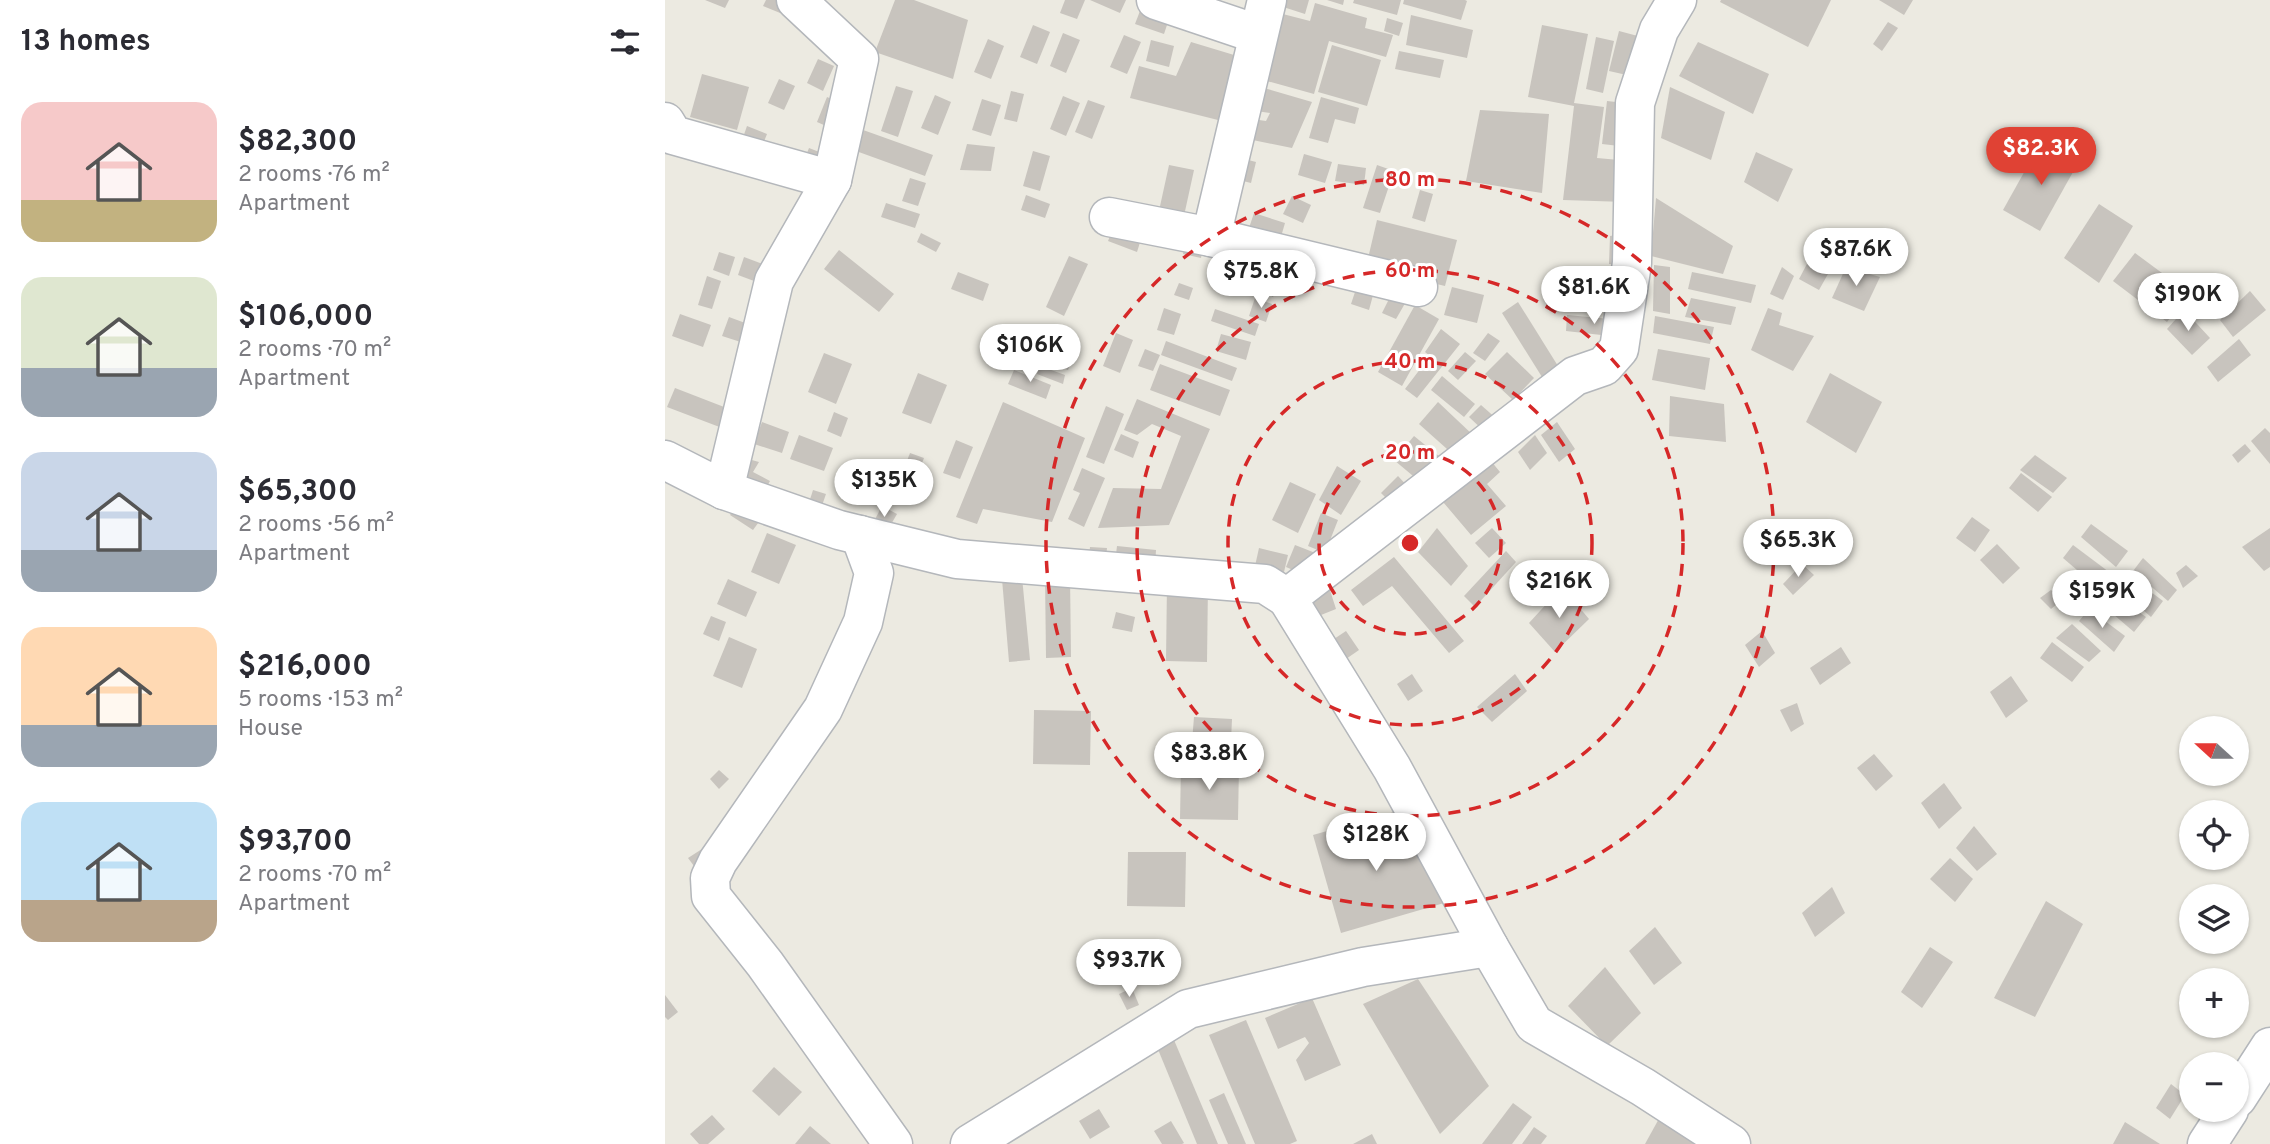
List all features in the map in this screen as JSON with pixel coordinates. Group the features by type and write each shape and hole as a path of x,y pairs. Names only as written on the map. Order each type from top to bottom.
{"street":[{"path":"724,490 774,281 832,180 859,59 796,0"},
{"path":"1156,0 1262,17 1211,237"},
{"path":"1287,597 1575,376 1604,366 1619,349 1632,263 1635,103 1659,30 1678,0"},
{"path":"665,122 673,135 832,180"},
{"path":"1109,217 1211,237 1418,287"},
{"path":"665,460 724,490 860,535 957,559 1265,584 1287,597 1392,768 1534,1024 1643,1087 1731,1144"},
{"path":"860,535 874,573 863,622 823,709 718,860 711,878 711,896 765,964 893,1144"},
{"path":"970,1144 1188,1009 1363,967 1489,947"},
{"path":"2249,1079 2270,1046"},
{"path":"2207,1144 2221,1122"}],"building":[{"path":"705,0 729,0 725,8"},
{"path":"766,0 782,0 785,15 763,6"},
{"path":"895,0 914,0 968,20 953,79 875,52"},
{"path":"1065,0 1085,0 1077,19 1060,13"},
{"path":"1090,0 1126,0 1120,13"},
{"path":"1278,0 1309,0 1305,14 1277,5"},
{"path":"1327,0 1344,0 1343,5"},
{"path":"1354,0 1401,0 1397,15 1353,3"},
{"path":"1404,0 1467,1 1461,20 1403,4"},
{"path":"1831,0 1808,47 1720,2"},
{"path":"1879,0 1913,0 1904,15"},
{"path":"1143,3 1171,13 1164,34 1135,24"},
{"path":"1315,3 1367,18 1365,28 1393,35 1386,57 1329,41 1314,94 1256,78 1275,12 1310,21"},
{"path":"1411,15 1473,30 1467,58 1406,45"},
{"path":"1387,18 1403,23 1399,36 1384,31"},
{"path":"1888,22 1898,28 1882,51 1873,44"},
{"path":"1033,25 1050,32 1037,64 1020,57"},
{"path":"1542,25 1588,34 1574,103 1604,107 1597,158 1630,161 1626,202 1563,200 1574,106 1528,97"},
{"path":"1619,31 1649,39 1640,78 1609,71"},
{"path":"1063,33 1080,40 1066,73 1050,66"},
{"path":"1124,35 1141,42 1127,74 1110,67"},
{"path":"1596,37 1614,41 1603,93 1586,89"},
{"path":"988,39 1004,46 991,79 974,72"},
{"path":"1151,40 1174,46 1169,67 1146,61"},
{"path":"1191,42 1244,58 1222,121 1130,98 1139,66 1176,76"},
{"path":"1698,42 1769,74 1753,114 1679,76"},
{"path":"1332,45 1381,60 1367,106 1318,92"},
{"path":"1399,51 1444,60 1440,78 1395,69"},
{"path":"818,59 834,66 823,91 807,83"},
{"path":"702,74 749,87 737,130 690,117"},
{"path":"779,79 795,86 784,110 768,103"},
{"path":"896,86 913,91 898,137 881,131"},
{"path":"1257,86 1312,102 1292,148 1238,137 1245,118 1266,121 1270,113 1249,110"},
{"path":"1670,87 1725,112 1711,160 1661,138"},
{"path":"1011,91 1024,94 1017,122 1004,119"},
{"path":"935,95 951,102 938,135 921,128"},
{"path":"1063,96 1080,103 1066,136 1050,129"},
{"path":"827,97 843,104 833,129 817,122"},
{"path":"1321,97 1359,108 1355,124 1335,119 1328,143 1309,138"},
{"path":"982,99 1001,105 991,136 972,130"},
{"path":"1088,100 1105,106 1092,139 1075,132"},
{"path":"1607,101 1634,104 1628,147 1602,144"},
{"path":"1480,110 1549,114 1542,193 1466,181"},
{"path":"747,126 767,134 759,154 740,146"},
{"path":"852,126 933,155 925,176 845,147"},
{"path":"2041,142 2078,163 2040,231 2003,210"},
{"path":"967,144 995,147 991,171 960,170"},
{"path":"809,148 832,157 805,158"},
{"path":"1033,151 1050,156 1040,191 1023,186"},
{"path":"1756,152 1793,169 1778,202 1744,182"},
{"path":"1304,154 1332,162 1325,183 1298,175"},
{"path":"1237,157 1256,162 1251,183 1231,178"},
{"path":"1338,164 1366,168 1364,185 1335,181"},
{"path":"1169,165 1194,170 1182,225 1157,220"},
{"path":"1377,165 1394,171 1380,213 1363,208"},
{"path":"910,178 926,183 918,206 902,201"},
{"path":"1420,190 1433,194 1425,222 1412,218"},
{"path":"1026,195 1050,204 1045,218 1021,210"},
{"path":"1292,196 1311,205 1303,223 1283,214"},
{"path":"1656,198 1733,246 1723,274 1651,256"},
{"path":"886,203 920,214 915,228 881,217"},
{"path":"2099,204 2133,226 2099,283 2064,258"},
{"path":"1254,213 1285,223 1278,247 1246,237"},
{"path":"1377,220 1457,240 1445,286 1366,267"},
{"path":"1113,229 1141,239 1137,252 1108,241"},
{"path":"921,233 941,243 936,252 917,242"},
{"path":"1628,233 1628,265 1609,264 1610,236"},
{"path":"1186,240 1204,243 1201,258 1183,254"},
{"path":"1816,247 1837,258 1819,290 1799,279"},
{"path":"839,250 894,294 879,312 824,269"},
{"path":"719,252 735,257 729,276 713,270"},
{"path":"2135,253 2189,293 2167,322 2113,281"},
{"path":"1069,256 1088,264 1064,316 1046,307"},
{"path":"744,257 771,267 765,285 738,275"},
{"path":"1654,265 1670,267 1670,314 1653,311"},
{"path":"1782,267 1794,276 1783,300 1770,294"},
{"path":"1846,267 1880,277 1864,311 1832,298"},
{"path":"958,272 989,284 983,301 951,289"},
{"path":"1692,272 1756,285 1751,303 1688,289"},
{"path":"707,276 721,281 712,309 698,305"},
{"path":"1266,277 1279,283 1273,297 1260,291"},
{"path":"1567,281 1625,288 1622,308 1564,300"},
{"path":"1179,283 1193,288 1189,300 1174,295"},
{"path":"1358,283 1375,288 1369,310 1351,304"},
{"path":"1452,287 1484,295 1477,323 1444,315"},
{"path":"2250,291 2266,310 2233,337 2220,320"},
{"path":"1392,293 1407,300 1396,319 1382,313"},
{"path":"1255,298 1272,304 1266,322 1249,316"},
{"path":"1691,298 1736,307 1731,325 1685,317"},
{"path":"1518,302 1558,366 1542,377 1502,313"},
{"path":"1415,305 1439,319 1402,386 1378,372"},
{"path":"1164,308 1181,314 1174,335 1157,330"},
{"path":"1768,308 1782,313 1779,325 1814,336 1793,371 1751,350"},
{"path":"1215,309 1259,324 1255,336 1211,321"},
{"path":"2184,310 2210,338 2192,355 2167,329"},
{"path":"680,314 711,325 703,347 672,336"},
{"path":"1567,315 1621,320 1619,337 1566,331"},
{"path":"1655,316 1714,327 1710,344 1653,333"},
{"path":"729,317 756,327 750,345 722,336"},
{"path":"1441,329 1460,344 1417,398 1405,389 1430,356 1425,352"},
{"path":"1116,333 1133,340 1120,373 1103,366"},
{"path":"1488,333 1500,341 1485,361 1473,353"},
{"path":"1221,334 1251,342 1246,360 1216,351"},
{"path":"1031,338 1074,353 1068,370 1025,356"},
{"path":"2239,339 2251,355 2218,382 2207,367"},
{"path":"1166,341 1237,368 1232,381 1161,355"},
{"path":"1145,349 1160,355 1153,371 1138,366"},
{"path":"1658,349 1710,358 1705,390 1652,380"},
{"path":"1465,352 1476,361 1458,380 1448,371"},
{"path":"1507,352 1534,378 1513,400 1485,374"},
{"path":"824,353 852,364 836,404 808,392"},
{"path":"1160,364 1230,390 1220,416 1150,390"},
{"path":"1040,366 1065,375 1063,384 1037,374"},
{"path":"1014,370 1051,385 1046,399 1008,384"},
{"path":"918,373 947,385 931,424 902,413"},
{"path":"1830,373 1882,402 1856,453 1806,422"},
{"path":"1442,376 1475,404 1464,417 1431,390"},
{"path":"675,388 737,412 730,431 667,407"},
{"path":"1670,396 1724,404 1726,442 1669,436"},
{"path":"1137,399 1210,429 1169,525 1098,528 1113,488 1161,489 1181,436 1152,424 1137,435 1124,430"},
{"path":"1003,402 1085,438 1052,522 983,509 977,524 956,517"},
{"path":"1438,402 1474,436 1456,457 1419,424"},
{"path":"1481,405 1498,420 1486,433 1469,417"},
{"path":"1106,406 1124,414 1104,464 1086,457"},
{"path":"834,412 848,418 841,437 827,431"},
{"path":"762,422 789,432 782,453 754,444"},
{"path":"1557,422 1575,449 1559,462 1541,435"},
{"path":"2265,428 2270,433 2270,464 2251,441"},
{"path":"1121,434 1139,442 1133,458 1114,450"},
{"path":"799,435 833,448 824,471 790,459"},
{"path":"1535,435 1547,453 1530,470 1518,452"},
{"path":"1414,436 1445,461 1425,486 1394,460"},
{"path":"956,440 973,447 960,479 943,473"},
{"path":"2245,444 2251,451 2238,463 2232,455"},
{"path":"910,453 924,458 910,494 896,489"},
{"path":"1486,455 1500,472 1487,484 1506,506 1471,535 1438,496"},
{"path":"2035,455 2067,478 2053,493 2020,470"},
{"path":"741,457 759,462 753,472 770,481 761,498 730,482"},
{"path":"1337,466 1361,481 1341,515 1319,500"},
{"path":"1082,468 1105,478 1084,527 1068,519 1080,493 1073,490"},
{"path":"2021,473 2052,497 2038,512 2009,488"},
{"path":"881,474 895,478 891,491 877,487"},
{"path":"1398,476 1410,489 1393,505 1381,493"},
{"path":"1290,482 1316,494 1298,533 1272,520"},
{"path":"813,490 826,494 818,517 806,512"},
{"path":"737,504 761,519 753,530 730,515"},
{"path":"882,506 897,514 886,533 872,525"},
{"path":"1321,513 1338,520 1325,553 1308,546"},
{"path":"1972,517 1990,530 1975,552 1956,538"},
{"path":"2091,524 2128,551 2116,567 2081,537"},
{"path":"1437,528 1468,566 1451,586 1418,552"},
{"path":"1492,528 1506,543 1489,558 1475,543"},
{"path":"2270,528 2270,567 2264,571 2242,547"},
{"path":"767,533 796,545 779,584 751,572"},
{"path":"1997,544 2020,568 2003,584 1980,560"},
{"path":"1295,545 1318,554 1309,577 1286,567"},
{"path":"2073,545 2109,572 2098,588 2063,558"},
{"path":"1117,546 1156,550 1155,567 1115,563"},
{"path":"1090,547 1107,548 1105,568 1088,566"},
{"path":"1259,548 1288,555 1284,572 1255,566"},
{"path":"1506,551 1516,562 1475,607 1464,596"},
{"path":"1394,557 1464,641 1449,653 1392,586 1363,606 1351,590"},
{"path":"2143,558 2177,590 2168,601 2133,571"},
{"path":"1802,564 1814,575 1793,595 1783,584"},
{"path":"2186,565 2198,576 2183,588 2176,573"},
{"path":"2127,574 2163,601 2151,617 2117,587"},
{"path":"2065,575 2077,585 2065,595 2055,583"},
{"path":"1045,576 1070,576 1071,657 1046,658"},
{"path":"1022,577 1030,660 1009,662 1002,579"},
{"path":"728,579 757,592 746,617 717,604"},
{"path":"1167,583 1208,584 1207,662 1166,661"},
{"path":"1329,587 1336,609 1316,617 1309,594"},
{"path":"1562,587 1589,619 1555,652 1529,623"},
{"path":"2051,590 2062,600 2051,609 2040,598"},
{"path":"2109,590 2146,617 2134,632 2099,602"},
{"path":"2089,609 2125,636 2114,652 2079,621"},
{"path":"1116,612 1135,617 1132,632 1112,628"},
{"path":"711,616 726,622 719,641 703,634"},
{"path":"2072,624 2101,651 2089,662 2056,638"},
{"path":"1346,631 1359,650 1346,659 1334,639"},
{"path":"1762,631 1775,653 1759,667 1745,645"},
{"path":"729,637 757,649 742,688 713,676"},
{"path":"2052,642 2084,667 2072,682 2040,658"},
{"path":"1841,647 1851,663 1820,685 1810,668"},
{"path":"1412,674 1423,691 1408,701 1397,684"},
{"path":"1515,674 1527,691 1492,722 1477,707"},
{"path":"2011,676 2028,701 2006,718 1990,692"},
{"path":"1797,703 1804,724 1791,732 1780,710"},
{"path":"1034,710 1091,711 1090,765 1033,764"},
{"path":"1194,717 1232,719 1231,741 1192,742"},
{"path":"1874,754 1893,776 1876,791 1857,768"},
{"path":"1181,765 1239,766 1238,820 1180,819"},
{"path":"719,770 729,779 719,789 710,779"},
{"path":"1944,783 1962,808 1939,829 1921,803"},
{"path":"1394,812 1451,901 1341,933 1313,835"},
{"path":"1974,826 1997,854 1977,871 1956,848"},
{"path":"702,849 704,858 694,866 688,858"},
{"path":"1128,852 1186,852 1185,907 1127,906"},
{"path":"1950,858 1973,879 1955,902 1930,879"},
{"path":"1832,887 1845,913 1815,937 1802,913"},
{"path":"2046,901 2083,924 2035,1017 1994,998"},
{"path":"1655,927 1682,963 1654,985 1629,951"},
{"path":"1930,947 1953,962 1922,1008 1901,992"},
{"path":"1605,967 1641,1013 1607,1046 1568,1006"},
{"path":"1418,979 1489,1086 1440,1134 1363,1004"},
{"path":"1132,988 1139,1005 1127,1010 1119,994"},
{"path":"665,995 678,1012 668,1020 665,1017"},
{"path":"1312,998 1341,1065 1305,1081 1296,1060 1309,1043 1305,1037 1278,1049 1265,1018"},
{"path":"1246,1020 1297,1141 1290,1144 1255,1144 1209,1035"},
{"path":"1174,1040 1218,1144 1197,1144 1157,1047"},
{"path":"774,1067 802,1092 779,1116 752,1091"},
{"path":"2171,1084 2179,1090 2179,1105 2170,1119 2156,1108"},
{"path":"1224,1093 1246,1144 1228,1144 1209,1100"},
{"path":"1513,1103 1532,1117 1512,1144 1482,1144"},
{"path":"1099,1109 1110,1127 1090,1139 1079,1121"},
{"path":"712,1115 725,1129 708,1144 699,1144 690,1134"},
{"path":"1661,1115 1701,1144 1645,1144"},
{"path":"1171,1121 1184,1143 1162,1144 1154,1131"},
{"path":"2125,1122 2160,1144 2113,1144"},
{"path":"810,1126 831,1144 795,1144"},
{"path":"1534,1127 1547,1136 1541,1144 1522,1144"},
{"path":"1372,1134 1377,1144 1353,1144"}]}
